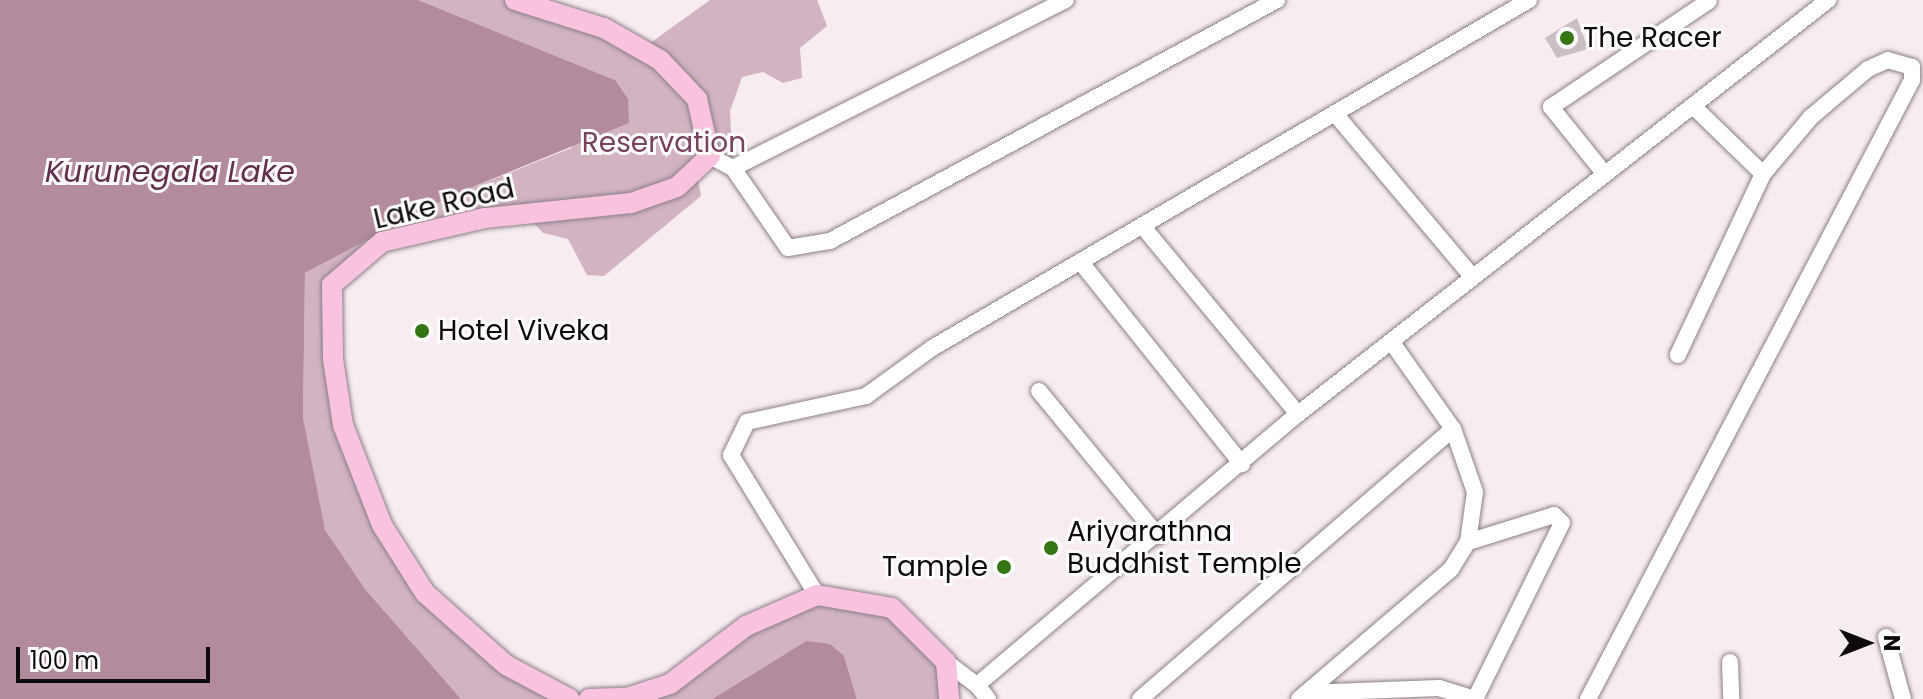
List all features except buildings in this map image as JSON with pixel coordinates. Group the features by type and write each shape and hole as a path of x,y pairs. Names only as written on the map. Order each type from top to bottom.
{"main road":[{"path":"515,0 604,28 660,60 697,99 710,156"},
{"name":"Lake Road","path":"570,699 506,665 425,593 382,525 343,425 332,285 382,242 485,218 631,203 677,187 710,156"},
{"path":"589,699 627,698 670,684 746,626 817,595 892,608 946,662 949,699"}],"street":[{"path":"733,168 1066,0"},
{"path":"710,156 733,168 788,248 830,241 1277,0"},
{"path":"817,595 731,455 733,438 747,422 866,396 932,348 1083,265 1529,0"},
{"path":"977,685 1158,536 1298,414 1393,344 1471,275 1828,0"},
{"path":"1604,173 1551,107 1709,1"},
{"path":"1678,355 1763,174 1811,117 1868,69 1904,61 1912,67 1906,93"},
{"path":"1588,699 1906,93 1923,72"},
{"path":"1693,106 1763,174"},
{"path":"1337,116 1471,275"},
{"path":"1144,228 1298,414"},
{"path":"1083,265 1242,464"},
{"path":"1303,696 1451,569 1468,542 1475,492 1453,429 1393,344"},
{"path":"1039,391 1158,536"},
{"path":"1140,699 1453,429"},
{"path":"1303,696 1439,688 1474,699 1562,523 1554,515 1468,542"},
{"path":"1886,637 1903,699"},
{"path":"946,662 977,685 988,699"},
{"path":"1730,662 1731,699"}],"green space":[{"name":"Reservation","path":"418,0 515,0 646,46 710,0 817,0 827,26 800,48 802,78 783,83 763,72 742,77 730,111 733,168 710,157 697,172 701,196 604,276 587,275 568,239 543,233 524,213 382,242 332,285 343,425 425,593 506,665 570,699 461,699 366,590 325,530 310,463 303,418 305,273 451,196 571,148 615,80"},
{"path":"817,595 892,608 946,662 949,699 857,699 844,656 806,641 712,699 589,699 627,698"}],"water":[{"name":"Kurunegala Lake","path":"0,0 418,0 615,80 628,99 629,123 451,196 305,273 303,418 325,530 366,590 461,699 0,699"},
{"path":"806,641 830,644 844,656 857,699 712,699"}],"place":[{"name":"The Racer","path":"1567,38"},
{"name":"Hotel Viveka","path":"422,331"},
{"name":"Ariyarathna Buddhist Temple","path":"1051,548"},
{"name":"Tample","path":"1004,567"}]}
